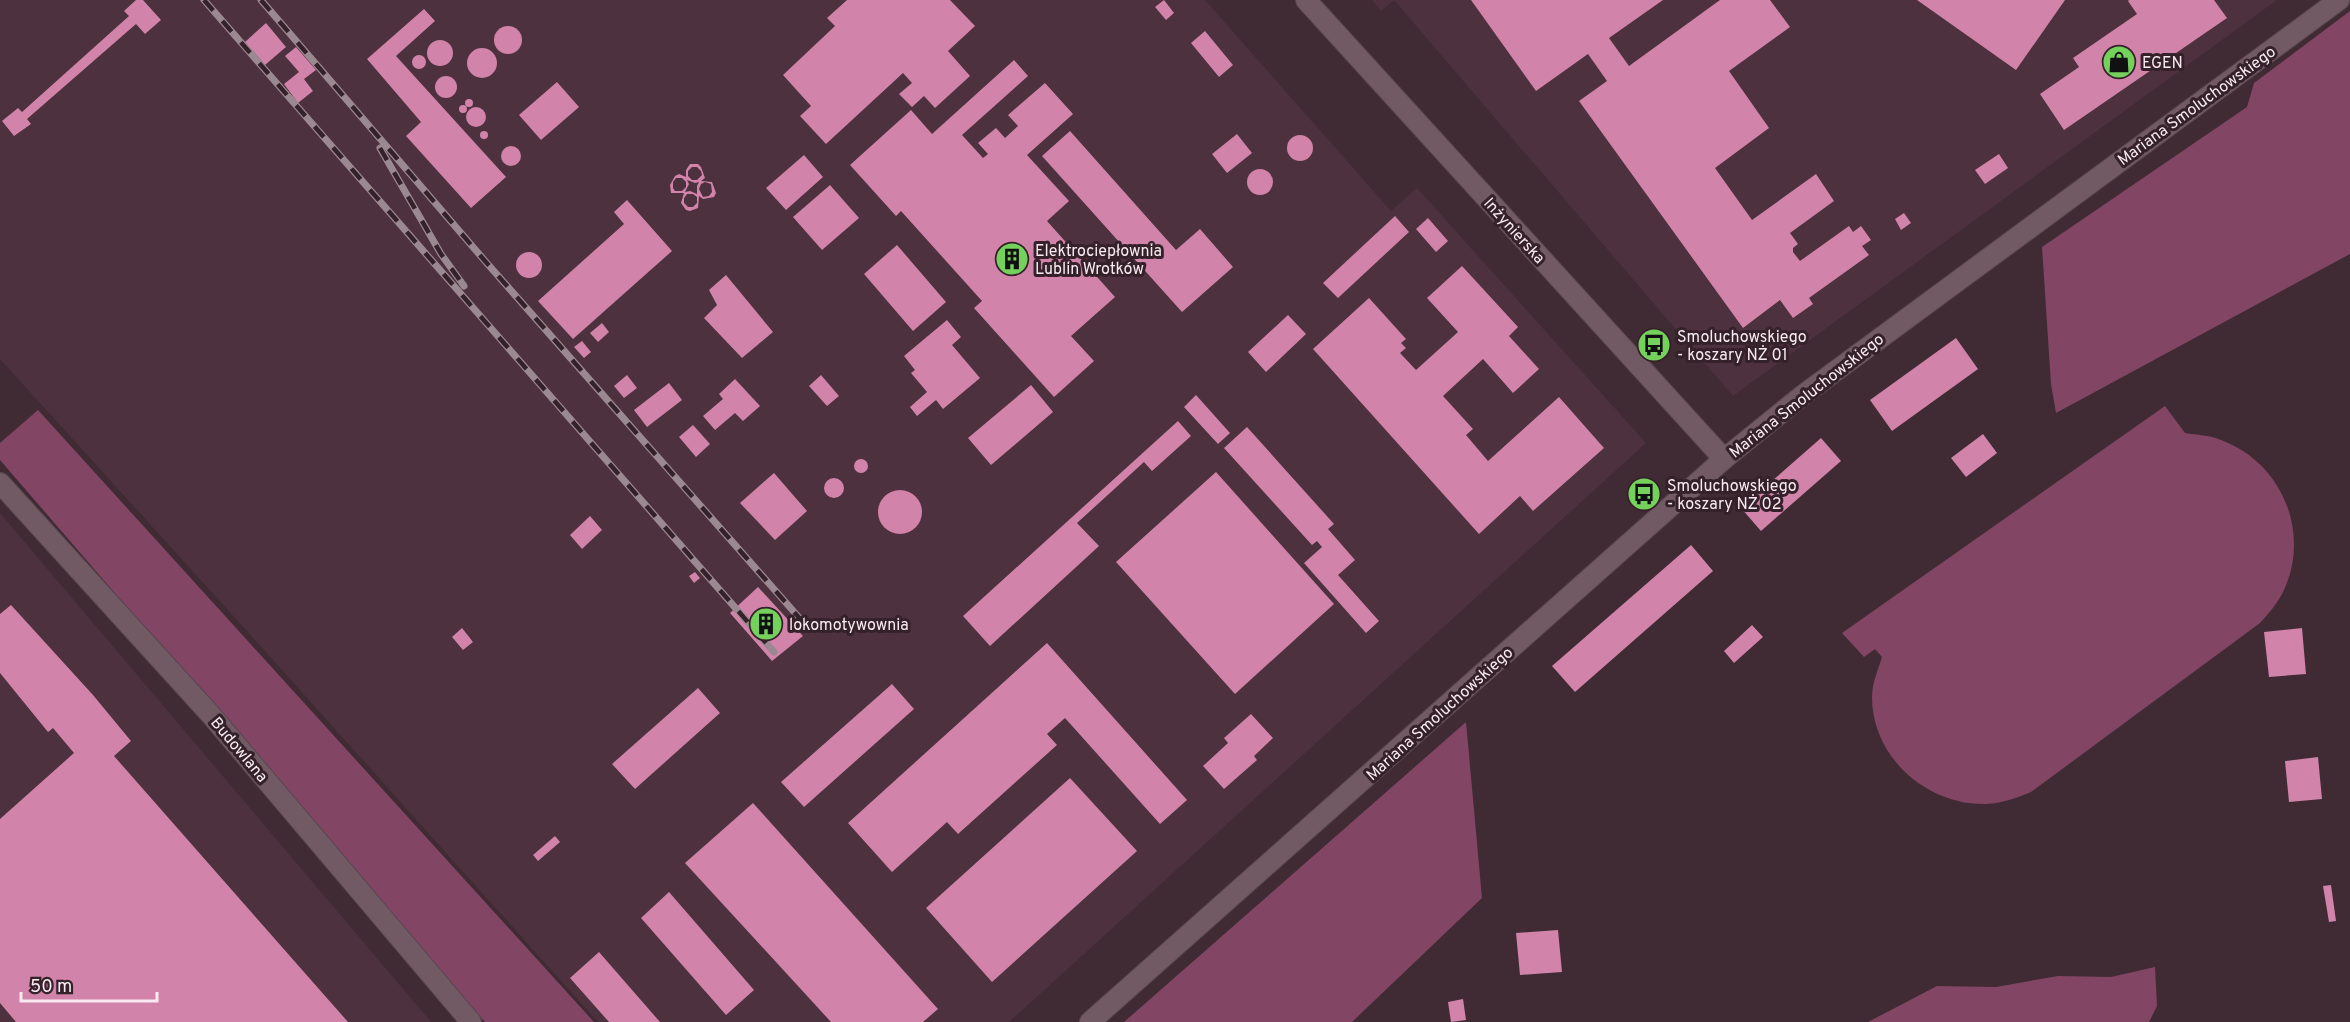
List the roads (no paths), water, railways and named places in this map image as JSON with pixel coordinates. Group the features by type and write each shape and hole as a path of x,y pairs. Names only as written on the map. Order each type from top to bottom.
{"street":[{"name":"Inżynierska","path":"1306,0 1724,459"},
{"name":"Mariana Smoluchowskiego","path":"1090,1022 1724,459 1803,395 2339,0"},
{"name":"Budowlana","path":"0,483 211,715 471,1022"}],"railway":[{"path":"204,0 774,652"},
{"path":"261,0 485,261 802,621"},
{"path":"380,148 441,254 464,286"}],"place":[{"name":"EGEN","path":"2119,62"},
{"name":"Elektrociepłownia Lublin Wrotków","path":"1012,259"},
{"name":"Smoluchowskiego - koszary NŻ 01","path":"1654,345"},
{"name":"Smoluchowskiego - koszary NŻ 02","path":"1644,494"},
{"name":"lokomotywownia","path":"766,624"}]}
